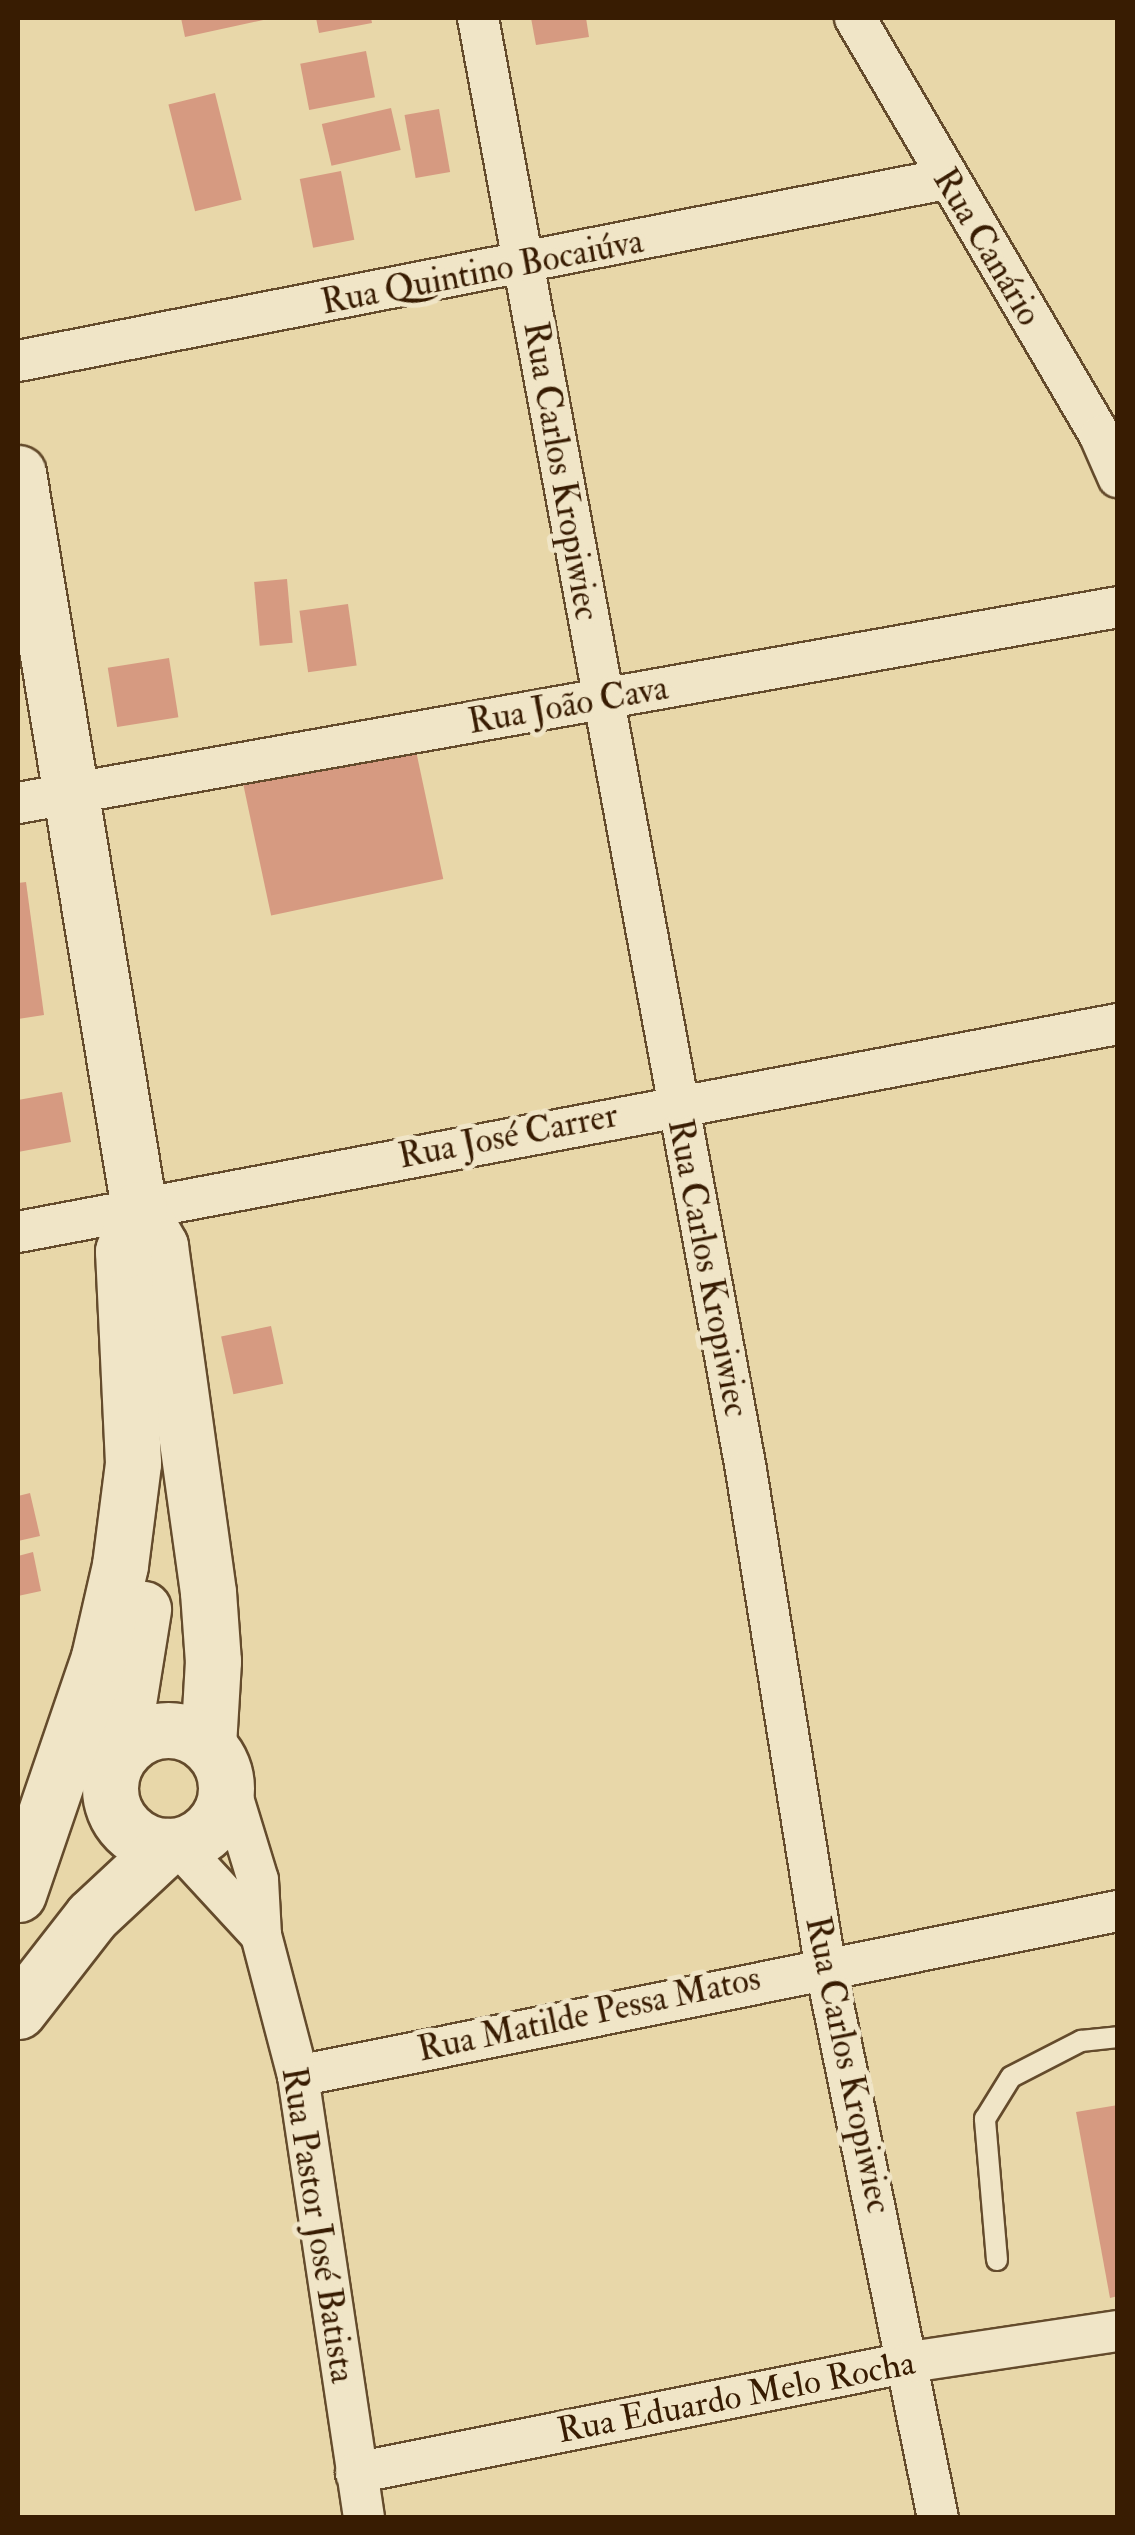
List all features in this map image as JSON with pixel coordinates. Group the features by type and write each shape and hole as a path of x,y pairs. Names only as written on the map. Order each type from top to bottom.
{"street":[{"name":"Rua Carlos Kropiwiec","path":"478,18 746,1470 825,1965 910,2362 938,2518"},
{"name":"Rua Canário","path":"855,18 1100,436 1118,477"},
{"name":"Rua Quintino Bocaiúva","path":"18,361 946,179"},
{"path":"18,473 42,799 139,1209 160,1246 208,1592 217,1758 226,1796 217,1819 200,1836 173,1846 92,1916 18,2011"},
{"name":"Rua João Cava","path":"42,799 1118,607"},
{"name":"Rua José Carrer","path":"18,1232 677,1102 1118,1024"},
{"path":"18,1894 97,1770 147,1580 146,1519 134,1463 123,1250 139,1209"},
{"path":"97,1770 146,1733 178,1729 217,1758"},
{"name":"Rua Pastor José Batista","path":"217,1758 258,1880 260,1935 298,2076 364,2518"},
{"path":"97,1770 125,1828 173,1846"},
{"name":"Rua Pastor José Batista","path":"173,1846 260,1935"},
{"name":"Rua Matilde Pessa Matos","path":"298,2076 825,1965 1118,1911"},
{"name":"Rua Eduardo Melo Rocha","path":"356,2473 910,2362 1118,2331"}],"lane":[{"path":"997,2260 985,2119 1011,2076 1080,2041 1118,2037"}],"building":[{"path":"181,18 267,18 268,19 185,37"},
{"path":"316,18 371,18 372,23 319,33"},
{"path":"531,18 586,18 589,37 536,45"},
{"path":"366,51 375,97 309,110 300,64"},
{"path":"215,93 242,200 195,211 168,105"},
{"path":"391,108 401,150 331,166 322,124"},
{"path":"439,109 450,172 416,178 405,115"},
{"path":"341,171 354,240 313,248 300,179"},
{"path":"287,579 293,643 260,646 254,582"},
{"path":"348,604 357,665 308,672 299,611"},
{"path":"169,658 178,717 117,727 108,668"},
{"path":"415,746 443,879 271,916 243,783"},
{"path":"26,882 44,1015 18,1019 18,883"},
{"path":"62,1092 71,1142 18,1152 18,1100"},
{"path":"271,1326 283,1384 233,1394 221,1337"},
{"path":"30,1493 40,1536 18,1541 18,1496"},
{"path":"33,1552 41,1591 18,1596 18,1556"},
{"path":"1118,2105 1118,2296 1110,2298 1076,2112"}]}
